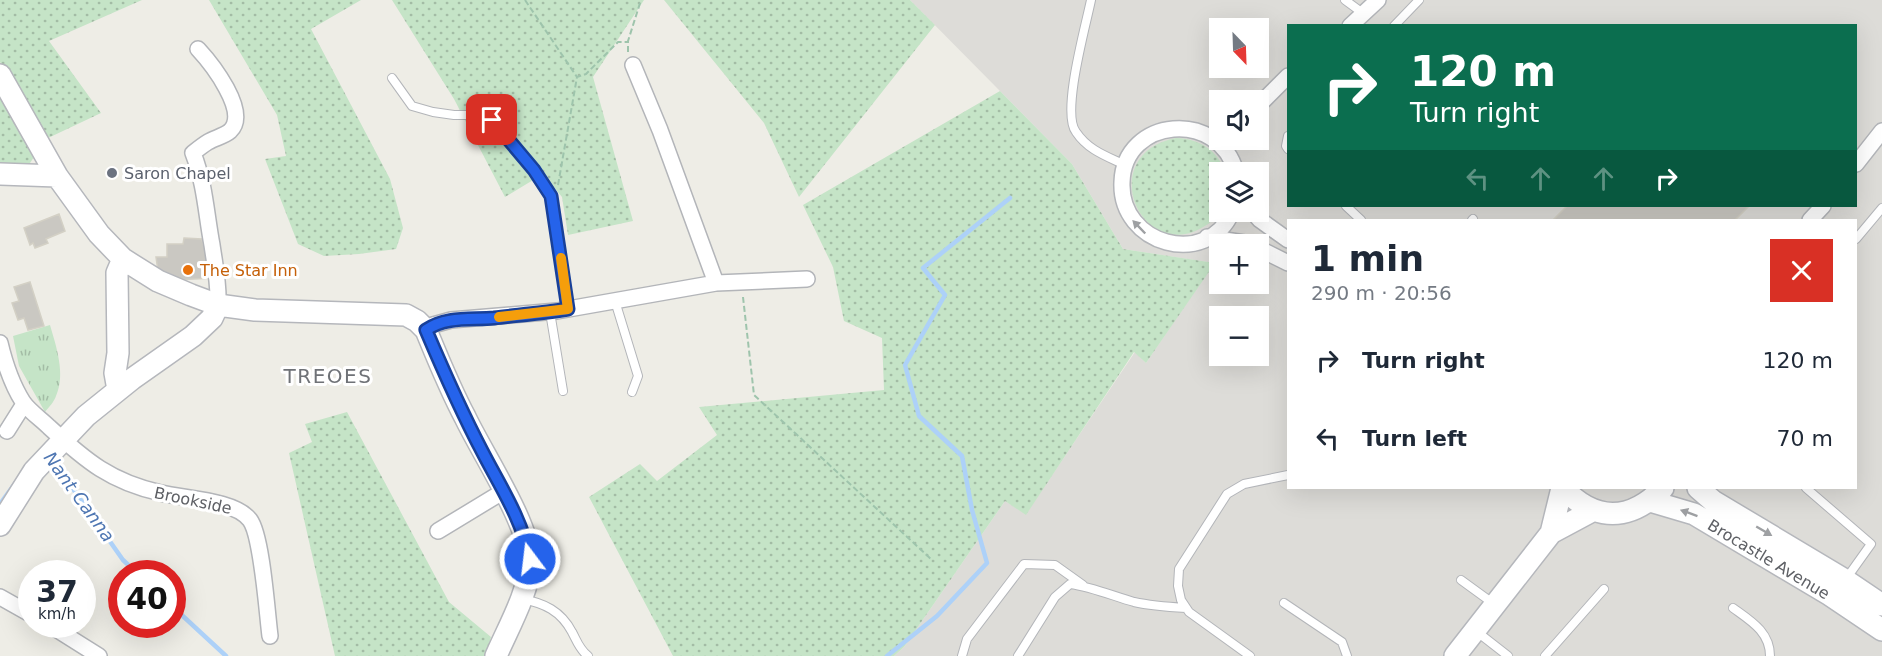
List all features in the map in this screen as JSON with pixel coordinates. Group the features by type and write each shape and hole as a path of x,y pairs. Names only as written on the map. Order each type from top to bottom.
{"street":[{"path":"1352,24 1378,0"},
{"path":"0,525 34,471 86,416 193,336 212,318 218,305 219,285 206,201 200,170 193,153 230,131 235,122 234,106 215,69 198,49"},
{"path":"633,65 660,130 716,283"},
{"path":"0,75 57,176 99,234 123,259 159,281 218,305 255,310 406,315 426,330 464,415 524,535 530,559 529,573 520,599 496,656"},
{"path":"1269,95 1287,77"},
{"path":"1209,136 1199,132 1175,128 1145,139 1133,151 1125,165 1122,196 1135,224 1147,235 1169,243 1193,243 1208,237 1224,222"},
{"path":"1857,163 1882,131"},
{"path":"0,174 57,176"},
{"path":"1811,219 1821,207"},
{"path":"1263,222 1287,239"},
{"path":"1269,254 1287,262"},
{"path":"118,390 115,373 118,353 117,273 123,259"},
{"path":"426,330 432,325 451,320 550,312 716,283 807,279"},
{"path":"0,343 8,373 24,404 63,440"},
{"path":"7,431 24,404"},
{"name":"Brookside","path":"63,440 106,474 142,489 242,511 252,522 258,539 270,636"},
{"path":"1551,533 1562,489"},
{"path":"1563,489 1576,501 1593,510 1608,513 1623,513 1637,508 1656,494"},
{"name":"Brocastle Avenue","path":"1699,489 1713,501 1845,580 1882,605"},
{"path":"438,531 504,491"},
{"name":"Brocastle Avenue","path":"1656,494 1830,595 1882,630"},
{"path":"1455,656 1551,533 1593,510"},
{"path":"0,597 18,607"},
{"path":"70,638 99,656"}],"lane":[{"path":"1091,0 1071,102 1074,130 1094,151 1125,165"},
{"path":"1345,0 1364,14"},
{"path":"1396,24 1419,0"},
{"path":"392,78 412,106 454,115 484,115 492,120 534,170 551,196 568,309"},
{"path":"1347,207 1360,219"},
{"path":"1857,238 1882,208"},
{"path":"615,301 638,376 633,392"},
{"path":"550,312 563,391"},
{"path":"1250,656 1189,612 1178,586 1179,569 1227,494 1244,484 1287,475"},
{"path":"1807,489 1871,544 1845,580"},
{"path":"962,656 967,639 1024,564 1055,565 1085,586"},
{"path":"1461,580 1495,605"},
{"path":"1018,656 1055,597 1070,584 1085,586 1135,602 1186,608"},
{"path":"1545,656 1604,589"},
{"path":"520,599 540,603 554,611 569,627 579,647 588,656"},
{"path":"1284,603 1342,642 1347,656"},
{"path":"1733,608 1759,627 1770,646 1770,656"},
{"path":"1475,630 1508,656"}],"path":[{"path":"525,0 577,78 557,191 551,196"},
{"path":"633,65 628,54 628,42 641,0"},
{"path":"577,78 586,74 618,42 628,42"},
{"path":"741,282 754,395 932,560"}],"shaded area":[{"path":"910,0 1882,0 1882,656 894,656 904,647 1005,501 1026,514 1135,352 1146,363 1209,270 1209,294 1269,294 1269,234 1209,234 1209,262 1123,249 1072,164"}],"green space":[{"path":"0,0 142,0 49,41 101,113 46,139 0,62"},
{"path":"209,0 361,0 311,29 390,179 403,228 396,249 324,256 298,244 265,159 286,156 277,115"},
{"path":"392,0 644,0 593,77 633,221 568,235 562,197 543,174 505,197 454,99"},
{"path":"664,0 910,0 935,25 799,197 764,123"},
{"path":"0,87 38,151 28,166 0,166"},
{"path":"1000,91 1072,164 1123,249 1209,262 1209,272 1146,363 1134,352 1026,515 1005,501 904,647 894,656 673,656 589,497 640,464 657,481 717,435 699,407 884,390 882,338 844,321 833,267 803,205"},
{"path":"1176,138 1185,139 1207,147 1220,162 1209,162 1210,222 1204,227 1193,232 1172,234 1155,228 1141,215 1134,198 1132,180 1138,162 1152,147"},
{"path":"50,325 59,360 60,379 55,398 45,412 19,366 13,336"},
{"path":"347,412 449,602 491,637 486,656 335,656 289,453 312,442 305,424"}],"building":[{"path":"1566,207 1748,207 1736,219 1554,219"},
{"path":"59,214 65,231 46,239 48,243 35,248 33,243 30,245 24,228"},
{"path":"184,238 202,239 203,244 206,244 214,278 174,280 158,271 156,257 167,257 167,244 183,244"},
{"path":"30,282 44,326 28,330 24,318 18,320 12,303 19,301 14,287"}],"waterway":[{"path":"887,656 937,616 987,563 972,510 962,456 919,416 905,365 945,295 923,268 1010,198"},
{"name":"Nant Canna","path":"52,459 123,560"},
{"name":"Nant Canna","path":"0,504 16,482"},
{"name":"Nant Canna","path":"186,619 226,656"}],"slow traffic":[{"path":"499,317 568,309 561,258"}],"place":[{"name":"Saron Chapel","path":"112,173"},
{"name":"The Star Inn","path":"188,270"}],"district":[{"name":"TREOES","path":"328,376"}],"route":[{"path":"492,120 534,170 551,196 568,309 451,320 432,325 426,330 464,415 521,528 530,559"}]}
